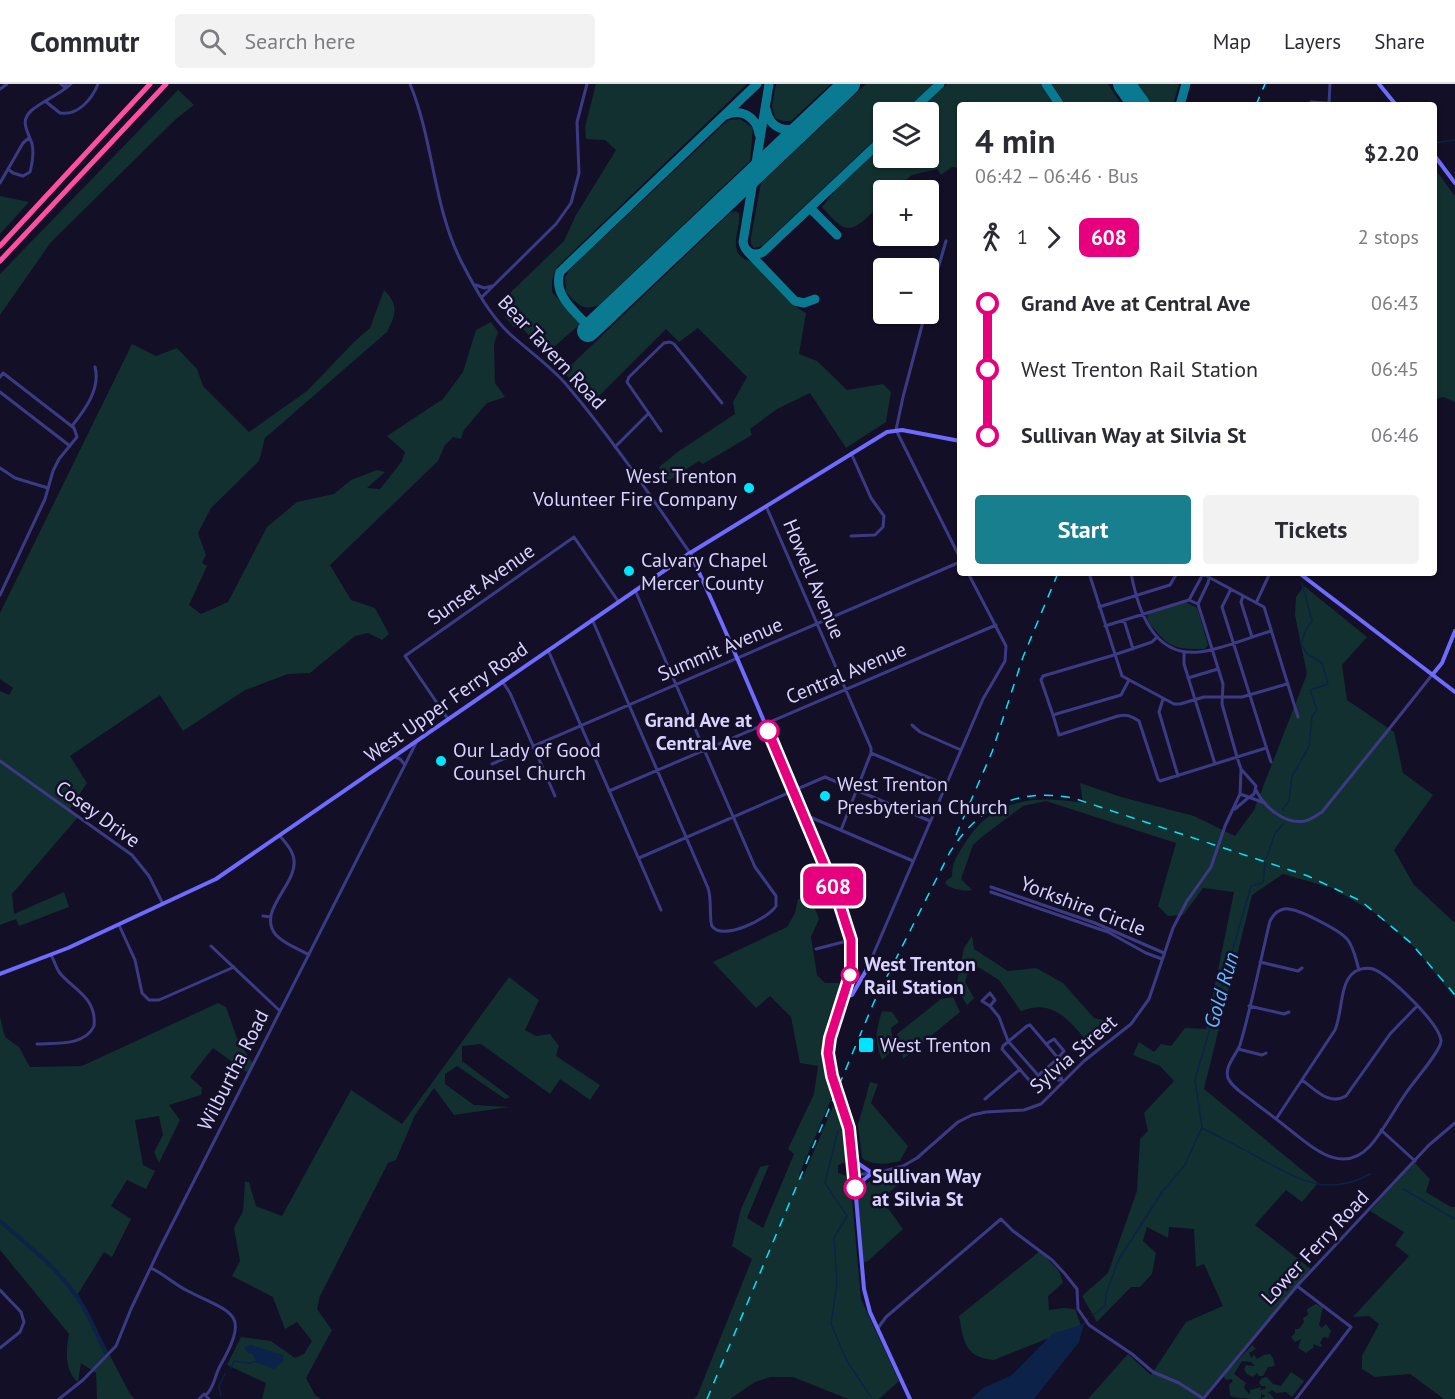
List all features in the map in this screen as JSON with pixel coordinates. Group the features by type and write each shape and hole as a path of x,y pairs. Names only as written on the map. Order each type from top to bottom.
{"highway":[{"path":"0,246 150,84"},
{"path":"0,261 166,84"}],"main road":[{"path":"1379,84 1393,102"},
{"path":"1437,159 1455,183"},
{"path":"896,430 908,430 957,440"},
{"name":"West Upper Ferry Road","path":"0,974 51,955 216,879 690,552 851,453 887,432 896,430"},
{"path":"690,552 836,893 851,940 852,963 829,1045 828,1061 833,1082"},
{"path":"1303,576 1455,692"},
{"path":"1432,674 1442,663 1455,631"},
{"path":"843,997 852,995 867,969"},
{"path":"838,1095 849,1128 862,1278 867,1301 910,1399"},
{"path":"853,1159 872,1173 860,1184 855,1194"}],"street":[{"path":"0,89 7,84"},
{"path":"61,84 66,86"},
{"path":"8,169 23,176 30,172 32,147 25,126 27,116 30,111 71,84"},
{"path":"45,101 60,113 74,112 90,99 98,84"},
{"name":"Bear Tavern Road","path":"410,84 447,228 474,284 504,328 565,383 615,447 690,552"},
{"path":"482,297 556,224 571,203 579,173 577,122 587,84"},
{"path":"1329,102 1330,84"},
{"path":"0,183 23,143 29,138"},
{"path":"939,265 946,241"},
{"path":"474,284 484,288 494,285"},
{"path":"923,324 896,430 957,552"},
{"path":"662,431 629,386 629,377 663,344 670,342 674,344 722,403"},
{"path":"72,426 90,401 95,381 95,367"},
{"path":"0,377 3,373 72,426 77,437 59,459 31,532 0,595"},
{"path":"0,392 70,446"},
{"path":"615,447 649,413"},
{"path":"851,453 871,498 883,513 884,520 881,530 875,535 851,536"},
{"path":"0,468 15,478 48,488"},
{"name":"Howell Avenue","path":"766,506 871,748 871,753"},
{"name":"Sunset Avenue","path":"448,718 405,656 574,537 618,601"},
{"name":"Summit Avenue","path":"492,764 957,563"},
{"path":"867,969 983,699 1006,656 1006,646 970,576"},
{"path":"1090,576 1104,626 1122,676 1163,699 1174,704 1203,697 1250,696 1287,684"},
{"path":"1132,576 1143,614 1156,638 1171,648 1198,653 1271,631"},
{"path":"1099,607 1170,585 1175,576"},
{"path":"1189,600 1201,576"},
{"path":"1210,576 1198,604 1223,684 1222,704 1237,757 1241,769 1254,784 1265,803 1286,819 1303,822 1322,812 1432,674"},
{"path":"1211,576 1264,607 1298,717"},
{"path":"1256,603 1269,576"},
{"path":"592,620 708,888 712,901 711,923 720,932 729,931 760,919 774,909 777,899 757,870 635,590"},
{"path":"1232,590 1222,607 1271,762"},
{"path":"1243,596 1241,602 1252,637"},
{"path":"1104,626 1189,600 1198,604"},
{"path":"1124,620 1133,649"},
{"name":"Central Avenue","path":"609,791 996,625"},
{"path":"1156,638 1152,642 1114,656 1043,676 1041,680 1059,735 1118,716 1132,716 1139,721 1158,779 1164,781 1266,748"},
{"path":"548,650 661,910"},
{"path":"1184,652 1184,664 1215,764"},
{"path":"1188,678 1218,669"},
{"path":"1053,715 1121,695 1129,680"},
{"path":"502,681 510,693 555,796"},
{"path":"1163,699 1159,712 1178,776"},
{"path":"912,725 920,732 961,750"},
{"name":"Wilburtha Road","path":"59,1399 105,1359 119,1341 131,1309 151,1268 417,740"},
{"path":"399,753 408,758"},
{"path":"841,830 871,753 946,785"},
{"path":"393,757 400,759 405,765"},
{"name":"Cosey Drive","path":"0,761 132,855 152,880 163,904"},
{"path":"1241,769 1240,794 1265,803"},
{"path":"639,858 825,777 930,821"},
{"path":"1241,782 1249,780"},
{"path":"1233,810 1249,799 1256,789"},
{"name":"Sylvia Street","path":"854,1175 889,1171 910,1162 952,1127 972,1115 1036,1107 1050,1097 1084,1061 1135,1019 1149,999 1179,916 1211,867 1240,794"},
{"path":"803,814 913,861"},
{"path":"280,836 293,854 294,867 271,917 272,929 278,937 309,955"},
{"name":"Yorkshire Circle","path":"991,887 1095,923 1164,953"},
{"name":"Yorkshire Circle","path":"991,892 1108,932 1162,959"},
{"path":"1276,1119 1335,1030 1346,981 1359,970 1371,969 1379,972 1417,1006 1438,1031 1441,1039 1440,1047 1369,1147 1360,1154 1348,1158 1337,1159 1319,1153 1276,1119 1231,1082 1227,1074 1229,1066 1238,1048 1270,921 1274,914 1288,909 1316,920 1348,940 1359,970"},
{"path":"263,916 271,917"},
{"path":"118,925 135,960 142,993 149,1000 159,1000 234,967"},
{"path":"816,949 851,940"},
{"path":"211,946 280,1011"},
{"path":"37,1044 76,1041 88,1035 94,1026 95,1018 87,999 60,972 51,955"},
{"path":"1260,962 1298,971 1302,968"},
{"path":"990,1006 995,1000 990,993 982,1000 1001,1020 1008,1041 1038,1075"},
{"path":"1249,1006 1284,1014 1289,1012"},
{"path":"1302,1080 1327,1098 1339,1099 1346,1096 1382,1045 1417,1006"},
{"path":"1046,1044 1053,1039 1064,1052 1058,1058 1033,1080 1029,1080 1002,1049 1008,1041 1028,1025 1058,1058"},
{"path":"1238,1048 1262,1055 1266,1053"},
{"path":"1048,1067 1058,1080 1063,1081"},
{"path":"985,1099 1020,1069"},
{"name":"Lower Ferry Road","path":"1204,1399 1297,1286 1437,1137 1455,1123"},
{"path":"1381,1130 1415,1161"},
{"path":"878,1328 886,1317 1001,1219 1013,1231 1052,1260 1065,1274 1077,1289 1078,1309 1089,1325 1132,1354 1153,1372 1179,1383 1204,1399"},
{"path":"151,1268 164,1274 186,1291 226,1309 234,1318 232,1345 216,1373 212,1390 207,1397 201,1395 200,1399"},
{"path":"1296,1399 1351,1327 1297,1286"},
{"path":"0,1290 21,1312 24,1322 20,1332 0,1348"}],"green space":[{"path":"596,84 747,84 557,267 552,280 552,292 580,324 546,354 523,329 514,327 505,317 511,292 564,241 576,215 616,150 605,140 586,139 585,127"},
{"path":"776,84 831,84 791,121 783,121 775,118 772,106"},
{"path":"866,84 934,84 915,102 873,102 873,141 762,246 754,248 751,244 751,237 761,183"},
{"path":"947,84 1041,84 1053,102 957,102 957,168 952,167 941,175 937,169 912,175 906,180 873,180 873,212 852,228 840,225 822,207 873,154 873,168 939,168 939,102 927,102"},
{"path":"1052,84 1108,84 1120,102 1064,102"},
{"path":"1137,84 1179,84 1174,102 1149,102"},
{"path":"178,90 194,105 176,119 51,242 0,315 0,274"},
{"path":"740,119 753,128 750,161 599,305 584,307 573,300 566,292 565,278 569,270 724,124 729,120"},
{"path":"1437,172 1455,196 1455,402 1443,397 1437,399"},
{"path":"0,196 29,202 0,234"},
{"path":"735,211 739,213 736,242 739,255 759,266 786,297 806,313 799,354 817,361 847,390 883,384 891,392 886,422 846,448 810,393 777,409 750,429 752,435 703,464 699,461 665,483 659,467 735,414 733,402 747,377 698,328 679,342 666,329 590,405 564,372 730,213"},
{"path":"384,290 394,305 394,315 387,332 265,438 259,461 211,508 198,533 206,555 202,563 207,566 189,605 201,614 228,602 267,527 297,502 334,494 351,480 377,470 385,472 367,488 380,489 402,461 405,452 387,436 443,399 463,372 476,330 491,322 498,332 494,344 495,383 505,397 487,403 464,430 461,439 453,437 445,445 438,461 330,565 351,600 375,608 389,634 382,640 368,633 355,636 310,673 288,674 245,690 183,731 160,695 70,756 87,783 69,810 78,817 12,894 14,914 64,892 69,907 19,926 16,919 0,925 0,691 9,695 13,688 0,679 0,613 132,344 156,356 177,348 197,369 203,386 249,432 307,391 370,328"},
{"path":"1304,586 1367,637 1342,665 1347,700 1394,732 1403,773 1433,795 1394,850 1414,885 1455,923 1455,998 1415,948 1375,913 1332,888 1283,874 1252,895 1204,1089 1318,1183 1302,1202 1286,1190 1255,1225 1312,1270 1201,1399 1088,1399 1128,1354 1151,1375 1186,1322 1223,1306 1204,1264 1196,1267 1194,1229 1169,1227 1168,1238 1147,1227 1143,1241 1156,1253 1152,1274 1140,1287 1131,1287 1097,1322 1082,1296 1108,1273 1137,1191 1140,1139 1148,1131 1144,1113 1174,1081 1160,1066 1133,1055 1139,1042 1154,1052 1161,1044 1171,1046 1185,1028 1206,1029 1234,892 1203,888 1183,915 1168,916 1158,906 1176,843 1046,801 1023,806 973,845 961,879 972,890 957,890 945,883 952,877 957,855 976,828 988,817 1002,808 1032,800 1083,803 1080,783 1121,797 1194,816 1235,836 1254,810 1307,674 1295,615 1296,597"},
{"path":"1185,602 1198,610 1208,645 1205,649 1172,645 1161,637 1148,621 1148,614"},
{"path":"798,899 812,900 819,919 811,937 817,975 825,983 841,983 833,1013 830,1012 823,1045 823,1065 832,1097 799,1175 803,1177 837,1097 842,1116 846,1162 838,1165 838,1173 850,1177 861,1299 899,1381 879,1399 848,1399 793,1377 770,1377 755,1382 730,1399 693,1399 697,1396 752,1259 732,1246 741,1209 760,1167 769,1165 747,1218 763,1228 794,1154 788,1149 814,1094 818,1066 800,1063 791,1017 770,996 756,1008 713,962 787,927 795,913"},
{"path":"972,936 974,949 1008,971 1036,968 1063,983 1094,1018 1107,1021 1084,1038 1057,1012 1041,1007 1021,1011 999,980 978,967 968,972 965,982 974,998 967,1005 956,987 964,948"},
{"path":"509,977 539,1000 525,1030 536,1036 550,1034 559,1046 556,1056 600,1085 590,1100 560,1079 550,1094 481,1044 462,1046 462,1061 510,1097 505,1099 457,1066 445,1074 445,1084 474,1105 509,1107 454,1115 434,1088 415,1115 396,1160 388,1163 320,1296 317,1309 332,1330 306,1378 315,1395 321,1399 262,1399 266,1383 227,1365 241,1337 271,1341 295,1358 304,1354 312,1341 297,1322 285,1329 273,1297 232,1276 240,1261 234,1228 243,1211 245,1182 249,1182 256,1206 282,1216 351,1090 402,1124"},
{"path":"953,997 960,1012 903,1059 897,1034 941,999"},
{"path":"218,1003 226,1007 237,1038 253,1064 248,1073 213,1048 190,1077 202,1088 201,1095 169,1105 180,1120 159,1163 154,1152 163,1135 159,1116 135,1120 143,1165 155,1171 146,1189 127,1180 111,1206 131,1219 112,1257 104,1252 78,1294 130,1394 135,1399 97,1399 96,1373 81,1363 78,1382 73,1377 67,1360 69,1334 0,1250 0,1017 5,1037 19,1047 30,1067 82,1066"},
{"path":"882,1011 892,1012 899,1022 891,1028 894,1048 882,1060 877,1035"},
{"path":"870,1082 878,1084 871,1103 908,1146 900,1161 876,1163 862,1158 858,1125"},
{"path":"1414,1162 1430,1179 1426,1192 1451,1207 1455,1207 1455,1399 1444,1399 1410,1374 1375,1377 1362,1369 1362,1356 1379,1324 1369,1316 1353,1317 1409,1256 1395,1245 1404,1232 1370,1211"},
{"path":"908,1173 908,1176 884,1197 884,1203 903,1229 868,1261 862,1263 858,1199 868,1182"},
{"path":"1040,1251 1059,1271 1063,1283 1048,1296 1049,1310 1075,1309 1081,1325 994,1360 977,1356 971,1352 964,1341 959,1316"},
{"path":"1316,1304 1323,1307 1319,1325 1322,1328 1326,1324 1331,1331 1328,1338 1323,1337 1321,1347 1313,1344 1314,1347 1306,1353 1298,1348 1301,1339 1295,1342 1291,1337 1295,1329 1299,1329 1304,1322 1303,1318 1308,1315 1307,1309"},
{"path":"1252,1345 1256,1349 1249,1353 1251,1358 1254,1355 1257,1359 1270,1354 1275,1366 1268,1367 1263,1376 1257,1373 1253,1377 1244,1369 1246,1365 1255,1366 1251,1362 1242,1361 1234,1374 1246,1383 1244,1388 1250,1395 1250,1390 1261,1387 1260,1390 1265,1389 1266,1386 1261,1386 1259,1382 1262,1378 1267,1377 1273,1384 1281,1386 1291,1372 1304,1381 1292,1397 1286,1392 1276,1393 1272,1390 1267,1394 1270,1393 1274,1399 1261,1399 1257,1399 1253,1399 1245,1399 1230,1396 1229,1385 1233,1381 1226,1380 1223,1376"}],"water":[{"path":"1084,1324 1079,1342 1034,1399 971,1399 983,1388 1012,1375 1052,1334"},
{"path":"251,1345 283,1355 283,1361 274,1369 257,1363 254,1356 244,1347"}],"waterway":[{"path":"1437,143 1455,140"},
{"name":"Gold Run","path":"1283,811 1289,801 1292,776 1309,747 1312,717 1317,710 1310,690 1328,684 1322,663 1307,654 1301,644 1306,629 1312,621 1302,583"},
{"name":"Gold Run","path":"1266,859 1275,833 1284,823"},
{"name":"Gold Run","path":"1093,1315 1105,1306 1106,1294 1119,1259 1162,1192 1185,1165 1202,1127 1195,1080 1251,886 1263,883 1265,863"},
{"name":"Gold Run","path":"1202,1128 1281,1170 1309,1182 1338,1185 1370,1174"},
{"path":"838,1130 825,1183 847,1216 834,1238 837,1283 831,1324 847,1361 871,1397"},
{"name":"Gold Run","path":"1403,1189 1455,1219"},
{"path":"0,1221 46,1261 67,1283 93,1324 106,1354"},
{"name":"Gold Run","path":"1084,1324 1088,1319"},
{"path":"231,1368 234,1361 250,1363 258,1361"},
{"path":"221,1395 219,1386 225,1374"}],"taxiway":[{"path":"591,329 567,304 558,281 560,272 757,84"},
{"path":"769,84 743,242 750,253 763,252 873,148"},
{"path":"921,102 940,84"},
{"path":"1046,84 1058,102"},
{"path":"1181,102 1186,84"},
{"path":"766,109 775,126 792,129 805,125"},
{"path":"726,115 743,113 752,119 759,134"},
{"path":"810,208 837,235"},
{"path":"748,252 795,301 804,303 815,299"}],"runway":[{"path":"588,331 849,84"},
{"path":"1124,84 1137,102"}],"tunnel":[{"path":"833,1082 838,1094"}],"railway":[{"path":"1257,102 1265,84"},
{"path":"956,835 992,752 1023,657 1057,576"},
{"path":"707,1399 874,1002 950,852 974,822 1002,804 1018,798 1035,796 1073,798 1308,876 1361,901 1411,943 1455,995"}],"bus line":[{"name":"608","path":"768,731 836,893 851,940 853,955 851,972 830,1038 828,1053 833,1082 849,1128 855,1188"}],"place":[{"name":"West Trenton Volunteer Fire Company","path":"749,488"},
{"name":"Calvary Chapel Mercer County","path":"629,571"},
{"name":"Grand Ave at Central Ave","path":"768,731"},
{"name":"Our Lady of Good Counsel Church","path":"441,761"},
{"name":"West Trenton Presbyterian Church","path":"825,796"},
{"name":"West Trenton Rail Station","path":"850,975"},
{"name":"West Trenton","path":"866,1045"},
{"name":"Sullivan Way at Silvia St","path":"855,1188"}]}
